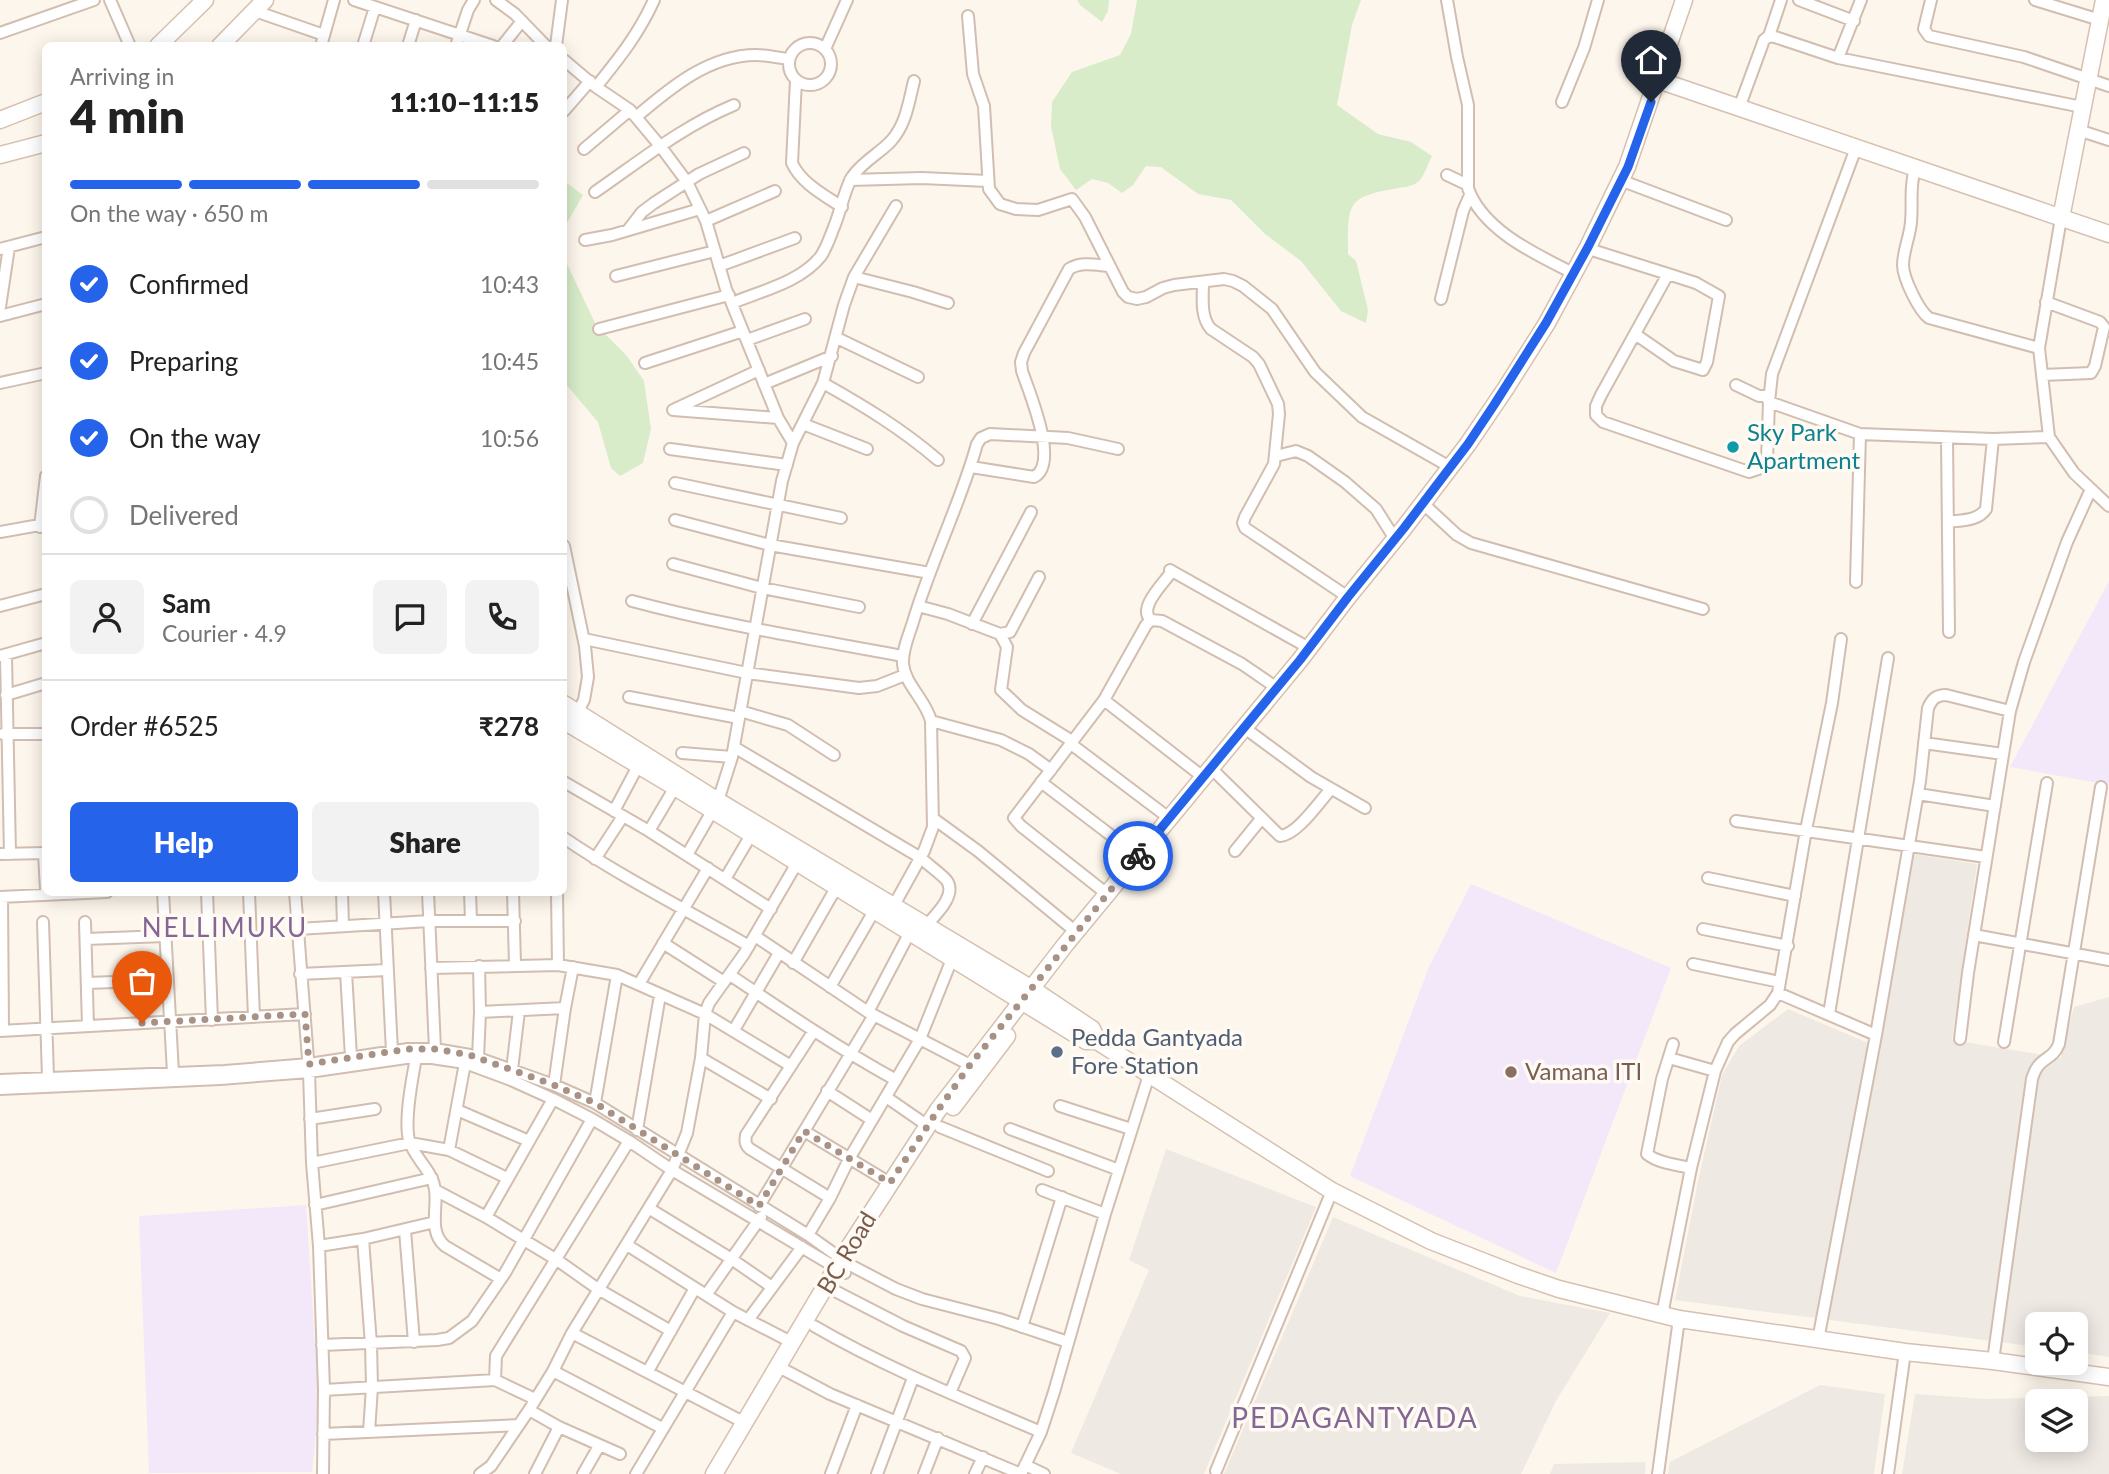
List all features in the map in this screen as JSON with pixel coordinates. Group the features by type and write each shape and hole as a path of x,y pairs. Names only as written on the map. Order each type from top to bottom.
{"street":[{"path":"0,33 94,0"},
{"path":"110,0 128,42"},
{"path":"162,42 205,0"},
{"path":"224,42 260,5 322,40 334,0"},
{"path":"354,0 483,42"},
{"path":"457,42 474,0"},
{"path":"496,0 543,42"},
{"path":"557,42 562,0"},
{"path":"567,108 632,43 654,0"},
{"path":"825,49 844,0"},
{"path":"1441,299 1469,190 1468,105 1447,0"},
{"path":"1562,102 1584,48 1598,0"},
{"name":"BC Road","path":"1031,998 1076,932 1169,818 1250,732 1309,648 1429,509 1546,323 1628,183 1648,134 1684,0"},
{"name":"BC Road","path":"714,1474 782,1368 793,1343 844,1266 890,1183 934,1126 970,1065 1031,998 1351,599 1395,539 1474,448 1554,326 1628,167 1691,0"},
{"path":"1739,108 1781,0"},
{"path":"1799,0 1854,21"},
{"path":"1838,58 1861,0"},
{"path":"1931,0 1924,29 1929,36 2024,57 2109,86"},
{"path":"2035,0 2102,29"},
{"path":"2104,0 2102,29 2082,107 2039,348 2049,437 2071,469 2109,506"},
{"path":"364,42 375,7"},
{"path":"968,16 973,74 984,106 989,189 1000,204 1038,211 1072,199 1128,297 1137,299 1174,285 1224,279 1243,286 1272,309 1315,372 1352,409 1453,469"},
{"path":"409,42 416,20"},
{"path":"505,42 522,21"},
{"path":"1769,36 1838,58 2082,107"},
{"path":"806,43 819,45 829,55 831,69 823,81 810,86 796,80 789,70 789,60 794,50 806,43"},
{"path":"584,149 709,65 726,59 757,55 789,60"},
{"path":"567,63 633,114 687,182 706,221 719,266 764,384 778,418 793,443"},
{"path":"796,80 792,163 796,172 842,207"},
{"path":"1662,81 2109,234"},
{"path":"599,329 731,299 789,280 804,271 820,258 828,244 850,180 865,161 890,142 899,131 914,82"},
{"path":"0,120 42,104"},
{"path":"595,192 687,127 734,105"},
{"path":"2078,130 2109,140"},
{"path":"0,155 42,144"},
{"path":"1668,274 1596,406 1596,415 1603,422 1749,472 1761,468 1768,460 1772,374 1856,148"},
{"path":"628,230 642,212 687,182 744,152"},
{"path":"1915,168 1910,189 1911,225 1903,263 1922,313 1929,318 2039,348"},
{"path":"1447,175 1469,190 1481,210 1508,237 1573,273"},
{"path":"850,180 922,178 988,181"},
{"path":"1628,183 1726,220"},
{"path":"706,221 775,191"},
{"path":"687,855 715,806 733,752 776,504 793,443 823,383 854,277 896,206"},
{"path":"584,240 700,209"},
{"path":"0,307 5,248 42,238"},
{"path":"719,266 795,238"},
{"path":"1591,249 1696,283 1719,296 1707,362 1703,370 1674,361 1635,334"},
{"path":"616,276 715,251"},
{"path":"971,467 1034,477 1042,471 1046,456 1043,436 1021,362 1069,269 1084,264 1110,266"},
{"path":"854,277 948,303"},
{"path":"1203,282 1206,324 1259,363 1278,404 1276,456 1271,471 1245,517 1245,528 1351,599"},
{"path":"2042,374 2091,373 2104,327 2100,322 2046,302"},
{"path":"0,316 42,305"},
{"path":"645,363 806,319"},
{"path":"836,338 918,377"},
{"path":"764,384 832,356"},
{"path":"759,370 673,410 778,418"},
{"path":"0,383 42,374"},
{"path":"823,383 875,412 938,460"},
{"path":"1736,385 1759,396 1766,396 1769,402 1860,434 1993,439 2049,437"},
{"path":"803,424 867,449"},
{"path":"1856,582 1860,434"},
{"path":"893,907 921,858 934,819 931,721 905,675 903,656 930,573 964,490 977,444 985,435 1043,436 1068,438 1118,449"},
{"path":"1947,438 1949,632"},
{"path":"1948,522 1975,518 1982,515 1986,509 1993,439"},
{"path":"670,449 787,464"},
{"path":"1276,456 1296,451 1308,456 1345,482 1376,509 1395,539"},
{"path":"675,483 841,519"},
{"path":"1960,1039 2010,711 2024,662 2067,542 2091,489"},
{"path":"1429,509 1457,535 1471,543 1703,609"},
{"path":"972,624 1031,512"},
{"path":"675,520 770,545 930,573"},
{"path":"0,533 42,526"},
{"path":"567,561 584,639 588,677 584,700 567,716"},
{"path":"673,564 762,588 859,607"},
{"path":"1276,693 1242,664 1162,621 1147,618 1147,605 1171,570 1309,648"},
{"path":"918,606 948,614 1000,634 1010,632 1040,577"},
{"path":"0,606 42,595"},
{"path":"632,601 755,629 903,656"},
{"path":"1107,894 1016,821 1016,814 1104,700 1151,620"},
{"path":"1000,634 1007,647 1002,690 1022,710 1072,741 1072,744 1169,818"},
{"path":"584,639 747,673 859,688 877,686 905,675"},
{"path":"1662,1315 1691,1168 1716,1071 1728,1042 1770,1005 1779,988 1806,830 1832,703 1841,639"},
{"path":"42,644 3,656 6,695 5,854 42,853"},
{"path":"1829,1014 1888,658"},
{"path":"6,695 42,684"},
{"path":"1818,1340 1876,1035 1918,794 1928,708 1932,699 1939,695 2010,711"},
{"path":"629,697 788,725 835,755"},
{"path":"1104,700 1210,775 1280,836 1286,836 1294,830 1331,789"},
{"path":"567,718 674,788 715,806 751,835 801,858 836,888 874,911 918,929 1031,998"},
{"path":"567,718 801,858 893,907 953,959 1092,1029 1097,1041 1332,1191 1431,1241 1518,1275 1612,1303 1679,1319 1818,1340 1904,1360 1993,1361 2109,1377"},
{"path":"931,721 1001,740 1029,754 1051,770"},
{"path":"1250,732 1311,777 1365,808"},
{"path":"4,734 42,734"},
{"path":"1924,743 2003,754"},
{"path":"681,753 733,752 921,858 946,878 950,886 946,901 918,929 850,1055 782,1169 757,1220 706,1295"},
{"path":"595,859 619,813 638,766"},
{"path":"1041,782 1138,856"},
{"path":"2004,1042 2047,783"},
{"path":"567,784 649,831 771,909"},
{"path":"1993,1361 2032,1079 2038,1064 2057,1051 2059,1044 2101,787"},
{"path":"649,831 674,788"},
{"path":"1918,794 1995,806"},
{"path":"934,819 978,851 1076,932"},
{"path":"1235,851 1261,819"},
{"path":"1736,821 1986,857"},
{"path":"724,879 751,835"},
{"path":"567,840 595,859 684,908 779,953 871,1014 970,1065"},
{"path":"480,1474 491,1466 529,1410 572,1333 672,1170 687,1133 701,1058 705,1014 709,1003 752,941 801,858"},
{"path":"639,984 708,868"},
{"path":"1708,878 1795,896"},
{"path":"793,963 836,888"},
{"path":"42,892 1,897 2,1030 305,1014"},
{"path":"163,896 173,1073"},
{"path":"207,896 212,1020"},
{"path":"249,896 254,1017"},
{"path":"295,896 319,1246 324,1390 323,1474"},
{"path":"342,896 343,926"},
{"path":"384,896 392,1052"},
{"path":"428,896 435,1049"},
{"path":"470,896 471,920"},
{"path":"513,896 515,965"},
{"path":"556,896 558,965"},
{"path":"830,987 874,911"},
{"path":"298,929 385,922 514,921"},
{"path":"43,922 48,1077"},
{"path":"86,922 88,1026"},
{"path":"1703,929 1788,946"},
{"path":"1974,935 2109,960"},
{"path":"86,939 165,936"},
{"path":"663,943 757,993 850,1055 896,1080"},
{"path":"734,1030 779,953"},
{"path":"807,1236 920,1039 953,959"},
{"path":"1693,964 1779,988 1876,1035"},
{"path":"478,1058 479,965"},
{"path":"431,968 558,965 617,975 705,1014 791,1066"},
{"path":"554,1085 573,967"},
{"path":"300,974 387,970"},
{"path":"346,972 351,1058"},
{"path":"595,1103 617,975"},
{"path":"88,983 167,980"},
{"path":"637,1130 660,995"},
{"path":"725,1474 782,1368 814,1326 835,1291 844,1266 934,1126 946,1116 1031,998"},
{"path":"480,1012 565,1008"},
{"path":"512,1070 519,1011"},
{"path":"814,1032 745,1140 750,1149 830,1198"},
{"path":"1673,1044 1647,1154 1657,1160 1691,1168"},
{"path":"0,1080 309,1068 351,1058 435,1049 478,1058 595,1103 807,1236 844,1266"},
{"path":"416,1058 408,1127 410,1143 432,1178 435,1190 435,1233 439,1241 501,1279"},
{"path":"0,1089 220,1079 416,1058 465,1063 553,1098 592,1119 802,1247 922,1299 1068,1342"},
{"path":"701,1058 771,1099"},
{"path":"1669,1058 1716,1071"},
{"path":"449,1150 465,1063"},
{"path":"1022,1471 1041,1432 1105,1213 1149,1075"},
{"path":"827,1091 872,1120"},
{"path":"886,1097 934,1126 1048,1171"},
{"path":"486,1217 553,1098"},
{"path":"1060,1107 1131,1129"},
{"path":"310,1119 375,1109"},
{"path":"457,1110 529,1141"},
{"path":"322,1345 414,1342 449,1338 460,1332 472,1321 501,1279 592,1119"},
{"path":"1010,1129 1119,1170"},
{"path":"804,1131 890,1183"},
{"path":"495,1380 496,1356 629,1141"},
{"path":"312,1163 410,1143 449,1150 507,1178"},
{"path":"315,1205 432,1178"},
{"path":"435,1190 523,1239 598,1290 671,1331"},
{"path":"1042,1190 1105,1213"},
{"path":"1216,1471 1332,1191"},
{"path":"1022,1327 1062,1197"},
{"path":"650,1209 772,1287"},
{"path":"319,1246 435,1222"},
{"path":"405,1230 414,1342"},
{"path":"363,1239 371,1344 369,1432"},
{"path":"627,1245 733,1312 793,1343"},
{"path":"748,1320 802,1247"},
{"path":"648,1371 695,1288"},
{"path":"835,1291 903,1326 961,1351 965,1358 950,1393"},
{"path":"636,1474 733,1312"},
{"path":"1658,1471 1679,1319"},
{"path":"814,1326 914,1378 1041,1432"},
{"path":"572,1333 745,1423"},
{"path":"1888,1474 1904,1360"},
{"path":"782,1368 823,1390 983,1457 1022,1471 1044,1474"},
{"path":"553,1371 662,1428"},
{"path":"877,1474 914,1378"},
{"path":"324,1390 495,1380 535,1399"},
{"path":"831,1474 857,1405"},
{"path":"529,1410 559,1427 620,1454"},
{"path":"323,1434 519,1425"},
{"path":"535,1474 559,1427"},
{"path":"924,1474 938,1438"},
{"path":"583,1474 599,1446"},
{"path":"975,1474 983,1457"}],"shaded area":[{"path":"2109,581 2109,785 2010,767"},
{"path":"1913,854 1977,864 1952,1040 2061,1058 2074,1007 2109,997 2109,1357 2088,1354 2088,1312 2025,1312 2025,1345 1675,1300 1722,1075 1739,1046 1788,1009 1880,1048"},
{"name":"Vamana ITI","path":"1471,884 1671,968 1556,1273 1350,1176 1429,967"},
{"path":"1166,1149 1316,1207 1204,1474 1121,1474 1071,1453 1149,1270 1129,1260"},
{"path":"306,1205 319,1404 312,1472 149,1473 139,1216"},
{"path":"1333,1217 1520,1296 1610,1313 1556,1401 1521,1474 1224,1474"},
{"path":"1820,1385 1885,1394 1874,1474 1668,1474 1670,1462"},
{"path":"1915,1394 1985,1399 2025,1398 2025,1452 2088,1452 2088,1397 2109,1396 2109,1474 1902,1474"},
{"path":"1646,1462 1645,1474 1550,1474 1554,1464"}],"green space":[{"path":"1077,0 1109,0 1108,11 1102,22 1080,5"},
{"path":"1137,0 1361,0 1352,25 1337,105 1378,134 1411,142 1432,156 1417,183 1360,199 1350,213 1348,254 1356,261 1368,310 1366,323 1341,311 1301,261 1265,234 1231,200 1198,194 1161,167 1146,166 1133,185 1122,193 1108,183 1092,179 1076,190 1060,169 1051,126 1052,102 1072,72 1120,55 1131,34"},
{"path":"567,183 583,195 567,223"},
{"path":"567,264 596,325 627,356 644,381 651,429 643,463 620,476 611,468 598,422 567,386"}],"way so far":[{"path":"142,1023 305,1014 309,1064 408,1049 435,1049 470,1055 554,1085 595,1103 759,1206 804,1131 890,1183 970,1065 1138,856"}],"place":[{"name":"Sky Park Apartment","path":"1733,447"},
{"name":"Pedda Gantyada Fore Station","path":"1057,1052"},
{"name":"Vamana ITI","path":"1511,1072"}],"district":[{"name":"NELLIMUKU","path":"225,928"},
{"name":"PEDAGANTYADA","path":"1355,1418"}],"route":[{"path":"1138,856 1300,660 1468,444 1546,323 1588,247 1628,167 1651,102"}]}
